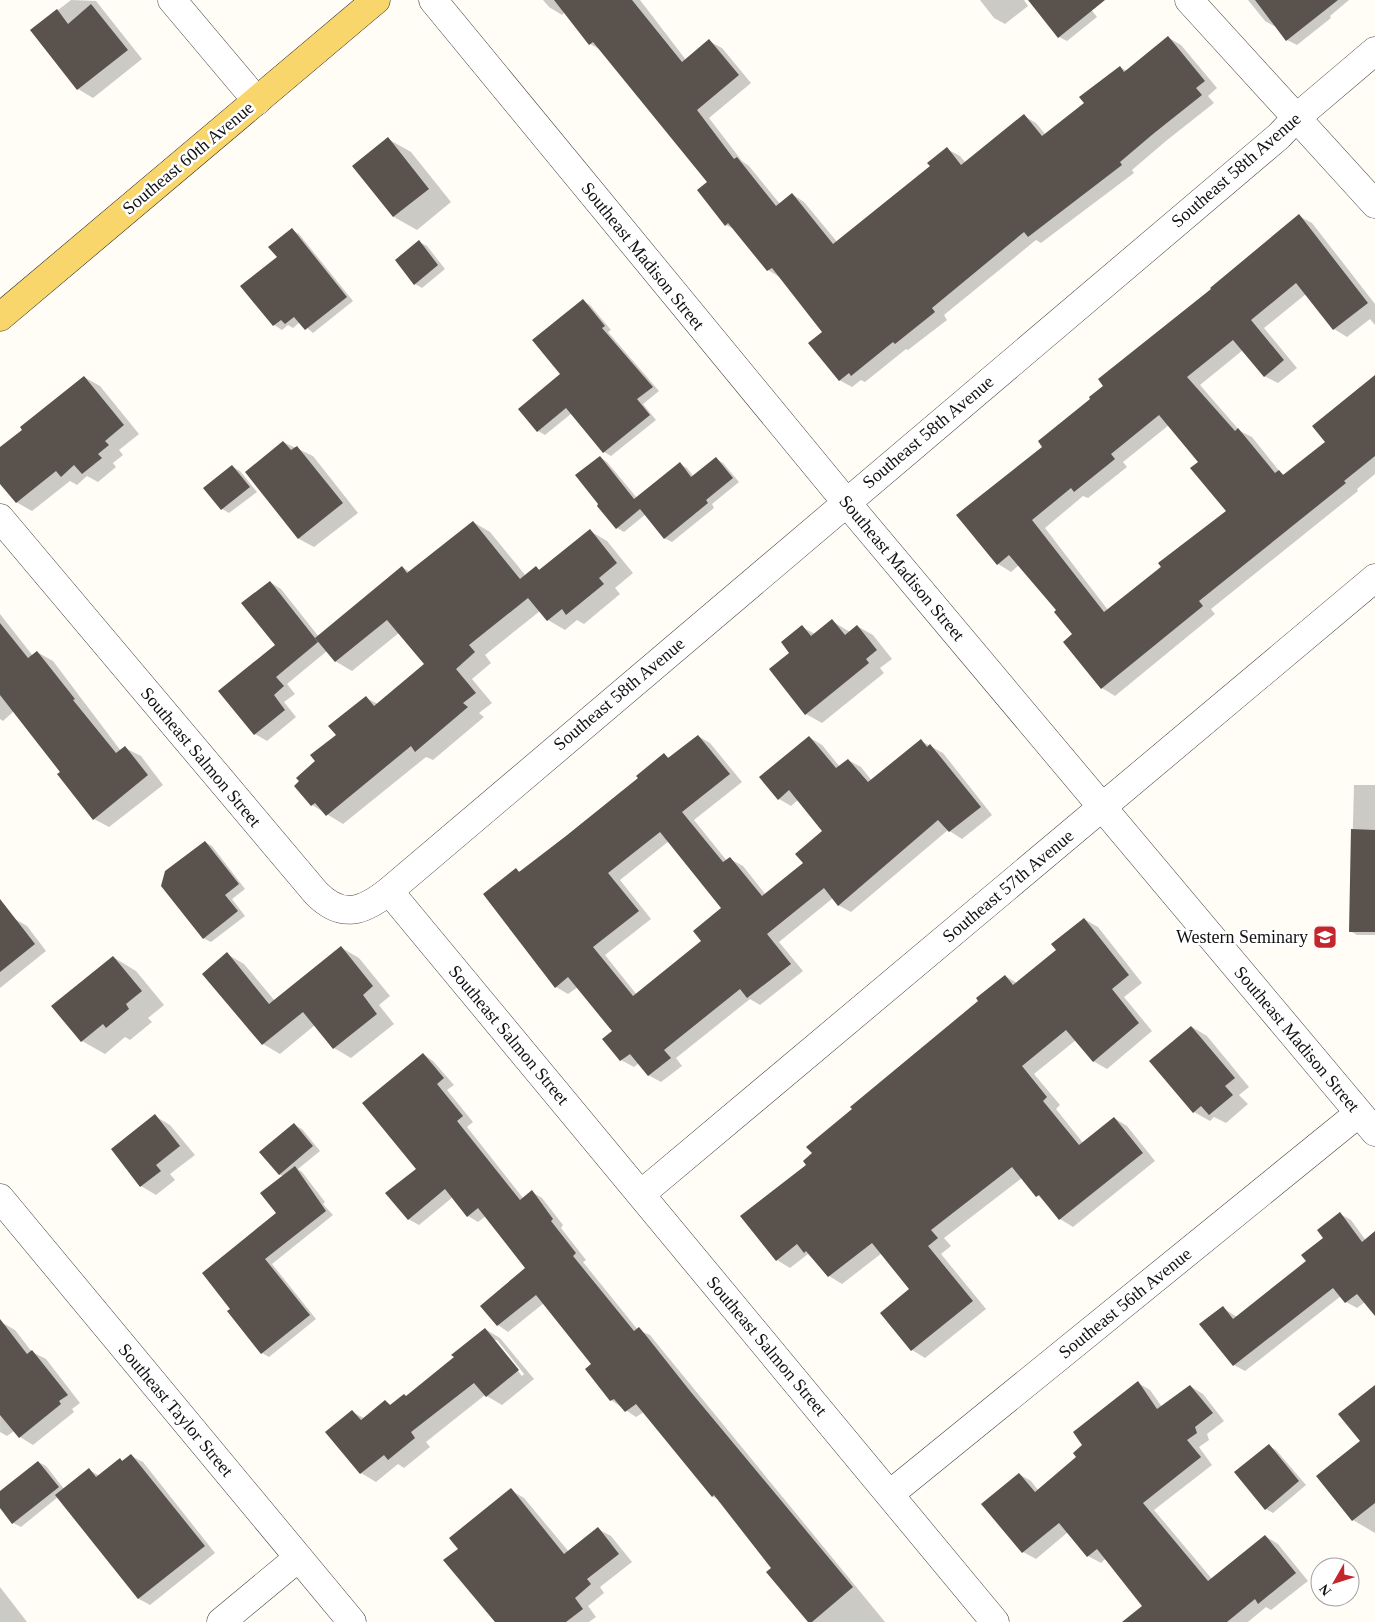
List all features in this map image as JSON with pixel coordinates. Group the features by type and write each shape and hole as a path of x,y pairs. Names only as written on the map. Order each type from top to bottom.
{"main road":[{"name":"Southeast 60th Avenue","path":"0,317 376,0"}],"street":[{"path":"172,0 256,101"},
{"name":"Southeast Madison Street","path":"433,0 846,502 1367,1122"},
{"path":"1189,0 1375,204"},
{"name":"Southeast 58th Avenue","path":"389,890 1279,136 1296,118 1375,51"},
{"name":"Southeast Salmon Street","path":"0,518 324,902 341,909 365,908 389,890 995,1622"},
{"name":"Southeast 57th Avenue","path":"641,1194 1375,578"},
{"name":"Southeast 56th Avenue","path":"890,1494 1367,1122"},
{"name":"Southeast Taylor Street","path":"0,1198 352,1622"},
{"path":"221,1622 298,1558"}],"building":[{"path":"554,0 632,0 682,62 709,39 739,75 697,110 734,159 737,157 776,206 792,193 833,244 930,166 927,163 947,147 961,165 1024,114 1042,136 1084,103 1079,97 1120,66 1124,72 1168,36 1205,81 1196,88 1202,95 1120,162 1122,165 1028,237 1024,232 932,308 935,312 895,344 893,342 851,376 849,373 839,381 808,343 822,332 772,268 767,271 728,223 725,226 697,190 707,182 593,42 589,45"},
{"path":"1028,0 1105,0 1058,38"},
{"path":"1255,0 1338,0 1286,41"},
{"path":"91,4 128,50 77,90 30,30 57,9 68,24"},
{"path":"388,137 429,189 393,217 352,166"},
{"path":"1299,214 1368,303 1333,330 1296,283 1251,320 1284,360 1264,377 1233,340 1187,377 1235,431 1238,428 1275,473 1279,470 1283,475 1325,442 1312,426 1375,375 1375,456 1344,481 1346,483 1199,601 1203,606 1101,689 1063,642 1072,634 1054,612 1056,610 1009,555 997,565 956,515 1042,447 1038,441 1090,399 1089,397 1103,386 1098,379","holes":["1159,415 1198,462 1190,468 1226,511 1158,563 1161,567 1104,612 1032,520 1071,488 1074,492 1115,459 1111,454"]},
{"path":"292,228 347,297 305,330 294,317 285,324 281,320 273,326 240,286 277,257 268,247"},
{"path":"419,240 438,265 414,285 395,260"},
{"path":"583,299 605,326 602,328 653,387 637,399 650,415 603,453 566,408 537,432 518,409 560,374 532,340"},
{"path":"84,376 124,425 105,441 109,445 98,454 102,458 82,474 74,465 61,477 56,471 16,503 0,484 0,447 22,430 20,427"},
{"path":"283,441 291,450 297,446 343,503 298,539 245,472"},
{"path":"600,456 634,499 680,462 691,477 716,457 733,478 706,500 708,503 664,539 640,509 616,529 597,506 598,504 575,475"},
{"path":"232,465 250,487 221,510 203,488"},
{"path":"473,521 520,579 536,566 539,570 590,529 617,563 599,578 604,584 566,615 562,609 547,621 528,598 469,645 475,652 456,669 476,693 463,703 468,707 415,752 411,746 326,816 315,803 311,806 294,786 299,781 296,778 315,761 310,755 336,735 328,726 366,696 374,706 424,664 387,620 335,662 315,638 402,566 407,573"},
{"path":"270,581 318,642 276,677 284,686 274,695 285,710 254,735 218,691 275,645 241,603"},
{"path":"832,619 845,635 857,625 877,650 866,659 869,663 805,715 769,669 789,653 781,642 802,625 811,636"},
{"path":"0,623 28,658 37,651 75,699 73,700 116,753 125,746 148,775 93,820 57,774 60,772 0,695"},
{"path":"698,735 730,774 682,812 723,862 730,857 762,896 803,863 795,854 822,831 789,790 778,800 759,777 809,736 836,768 848,759 868,782 921,739 927,747 930,744 981,807 949,832 938,820 838,906 824,888 767,934 791,964 747,998 740,989 664,1050 671,1058 648,1076 630,1054 620,1061 602,1039 612,1031 568,977 555,988 483,894 516,868 519,872 566,836 638,778 636,776 664,753 668,758","holes":["660,832 721,908 693,931 701,941 633,996 593,947 639,911 608,873"]},
{"path":"1351,829 1375,830 1375,932 1349,932"},
{"path":"205,841 239,884 225,895 238,911 203,939 161,886 165,871"},
{"path":"0,899 35,944 0,972"},
{"path":"1084,918 1129,975 1112,989 1139,1023 1093,1062 1066,1030 1022,1066 1047,1097 1043,1101 1079,1145 1114,1117 1143,1153 1059,1220 1039,1195 1036,1197 1012,1167 931,1230 938,1238 928,1246 973,1301 911,1351 880,1313 909,1289 872,1243 828,1277 806,1251 804,1253 797,1244 776,1261 740,1216 806,1165 803,1161 812,1153 806,1147 852,1109 850,1107 978,1001 976,998 1005,975 1013,985 1056,950 1051,944"},
{"path":"341,946 373,986 363,995 377,1014 333,1049 303,1012 262,1045 202,974 227,952 269,1004"},
{"path":"113,956 142,991 126,1004 129,1009 106,1028 103,1024 81,1042 51,1006"},
{"path":"1191,1026 1235,1078 1225,1086 1233,1095 1209,1115 1201,1106 1193,1113 1149,1061"},
{"path":"423,1053 444,1078 437,1084 463,1116 457,1121 520,1200 532,1190 553,1219 551,1221 576,1253 573,1256 634,1331 639,1327 853,1587 812,1622 808,1622 766,1572 771,1568 714,1495 712,1497 636,1404 625,1412 614,1399 610,1401 585,1369 591,1364 536,1295 497,1326 480,1306 525,1268 478,1208 467,1217 445,1189 408,1220 385,1193 416,1169 362,1103"},
{"path":"155,1114 180,1146 156,1165 161,1171 140,1187 111,1149"},
{"path":"294,1123 313,1146 279,1175 259,1152"},
{"path":"295,1166 326,1211 265,1259 310,1315 261,1354 227,1311 230,1309 202,1273 276,1213 260,1193"},
{"path":"1340,1212 1362,1242 1375,1231 1375,1316 1357,1294 1345,1303 1333,1288 1233,1366 1199,1324 1223,1306 1233,1319 1306,1261 1301,1255 1323,1238 1317,1230"},
{"path":"0,1319 27,1354 32,1350 68,1395 59,1401 61,1404 19,1438 0,1415"},
{"path":"485,1328 519,1370 486,1397 474,1383 411,1432 415,1438 388,1460 384,1455 360,1474 325,1432 352,1410 361,1420 385,1400 390,1405 404,1394 406,1396 454,1357 451,1355"},
{"path":"1138,1381 1157,1409 1190,1385 1213,1413 1195,1427 1197,1433 1187,1440 1201,1457 1143,1503 1208,1581 1265,1535 1296,1573 1258,1604 1255,1599 1227,1622 1122,1622 1142,1606 1097,1549 1087,1557 1059,1523 1022,1553 981,1504 1019,1473 1035,1492 1076,1457 1073,1453 1082,1445 1073,1432"},
{"path":"1375,1385 1375,1503 1352,1521 1316,1476 1360,1441 1338,1414"},
{"path":"1269,1444 1299,1481 1265,1510 1234,1472"},
{"path":"131,1454 205,1546 138,1599 55,1495 89,1468 96,1477 120,1458 122,1461"},
{"path":"38,1461 59,1487 12,1524 0,1508 0,1491"},
{"path":"511,1488 564,1554 598,1527 619,1554 587,1579 591,1584 575,1598 583,1609 566,1622 495,1622 443,1560 458,1549 449,1538"}],"place":[{"name":"Western Seminary","path":"1325,937"}]}
